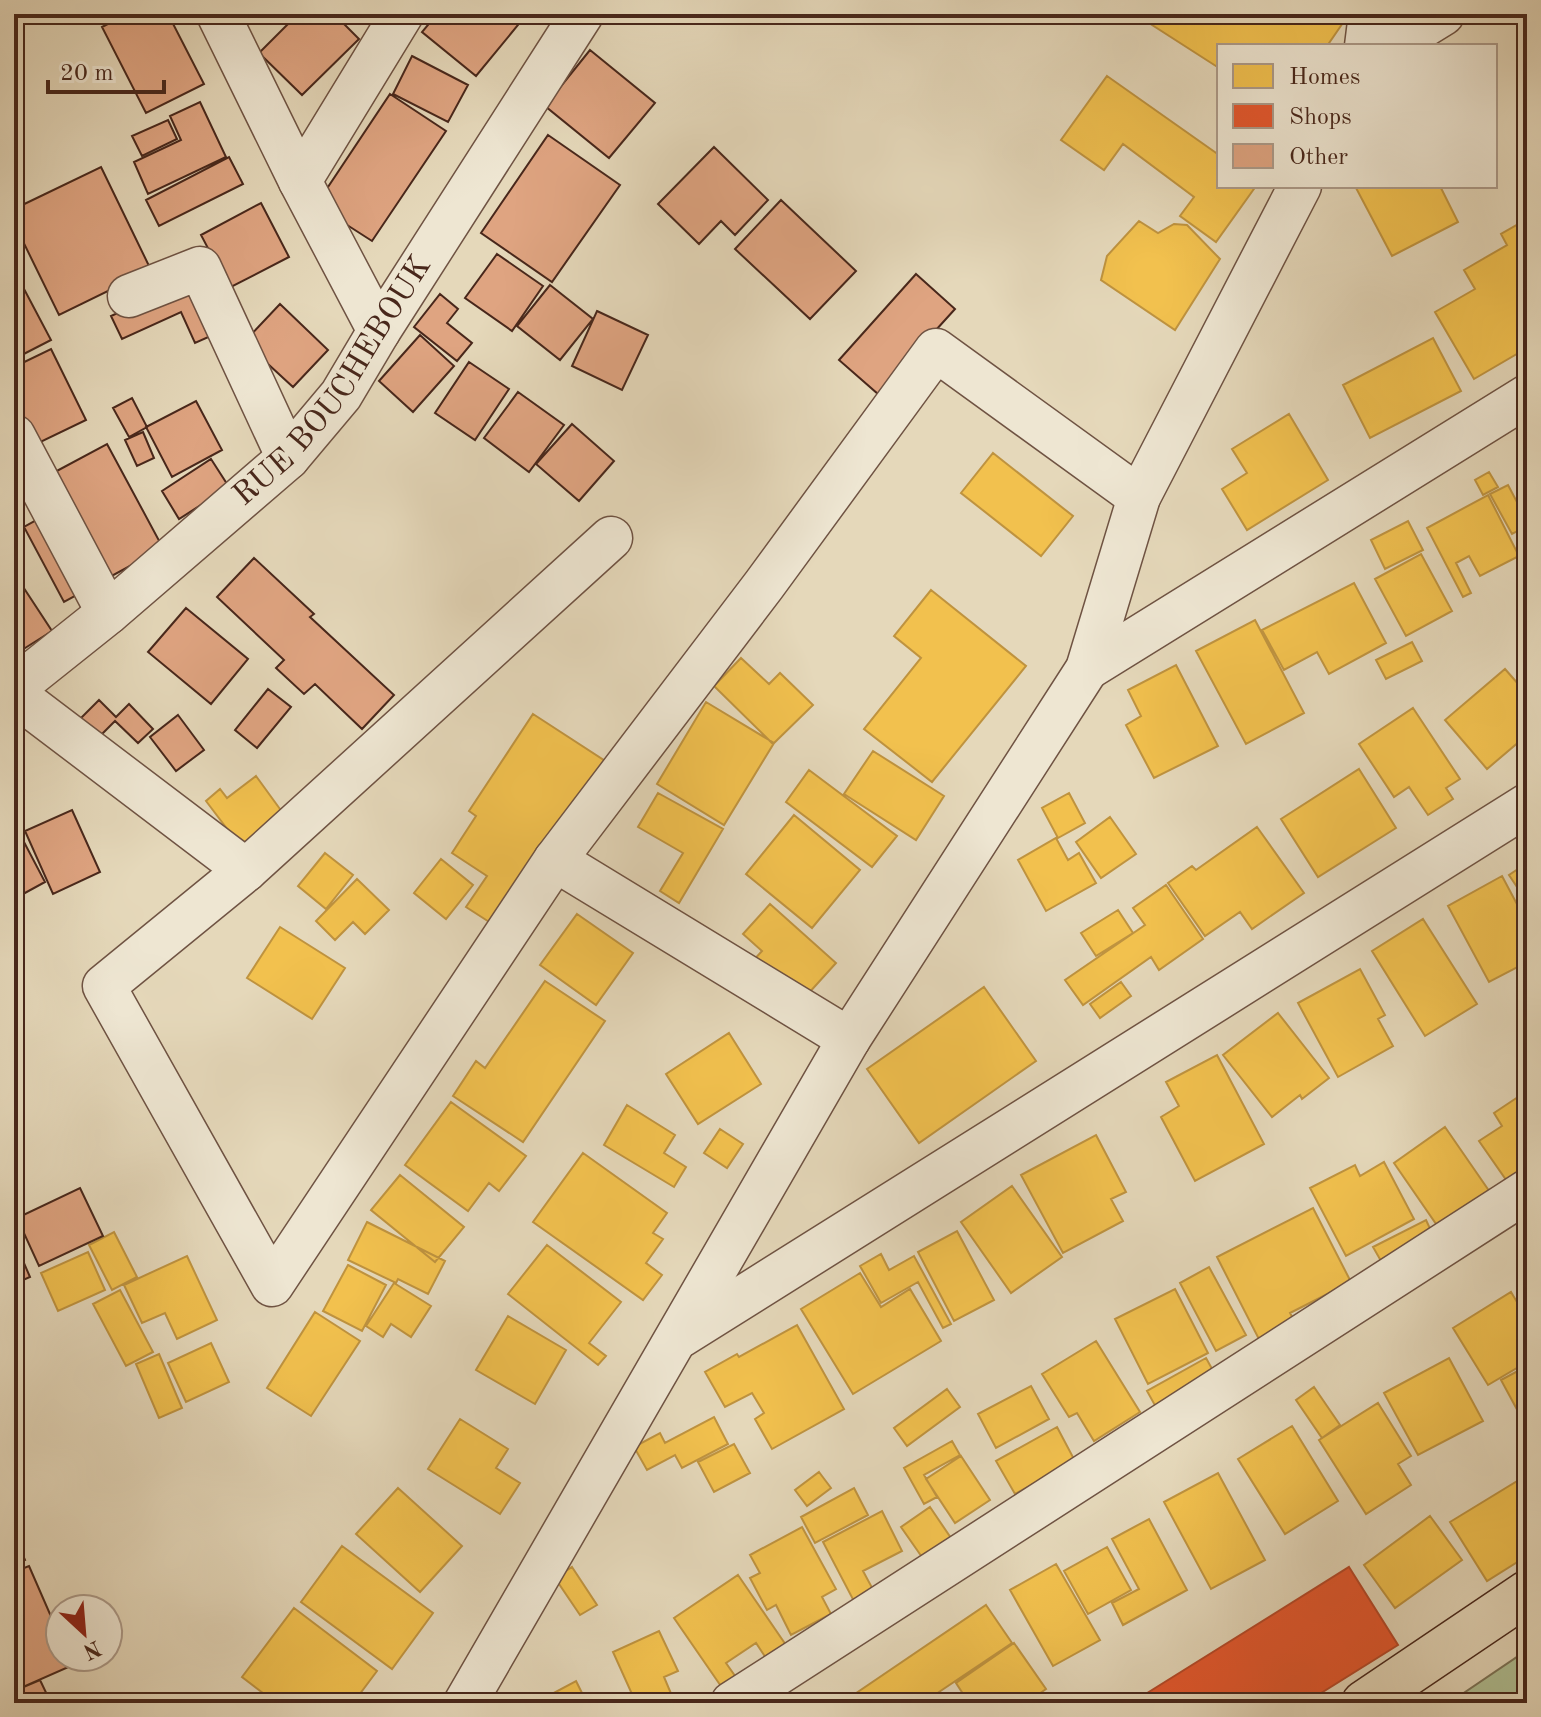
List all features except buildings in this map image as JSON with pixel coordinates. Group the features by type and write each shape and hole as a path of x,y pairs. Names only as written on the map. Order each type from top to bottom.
{"main road":[{"path":"1364,1703 1527,1593"}],"street":[{"path":"218,14 300,181 379,331"},
{"path":"300,181 402,14"},
{"name":"RUE BOUCHEBOUK","path":"14,691 288,458 341,395 582,14"},
{"path":"1366,44 1370,14"},
{"path":"1394,44 1443,14"},
{"path":"465,1703 849,1039 1087,669 1139,497 1299,188"},
{"path":"129,296 200,268 288,458"},
{"path":"611,538 246,870 104,986 272,1285 555,860 773,573 936,350 1139,497"},
{"path":"1087,669 1527,396"},
{"path":"14,436 108,613"},
{"path":"14,691 246,870"},
{"path":"676,1339 1527,805"},
{"path":"555,860 849,1039"},
{"path":"732,1703 1527,1191"}],"green space":[{"path":"1527,1650 1527,1703 1449,1703"}]}
